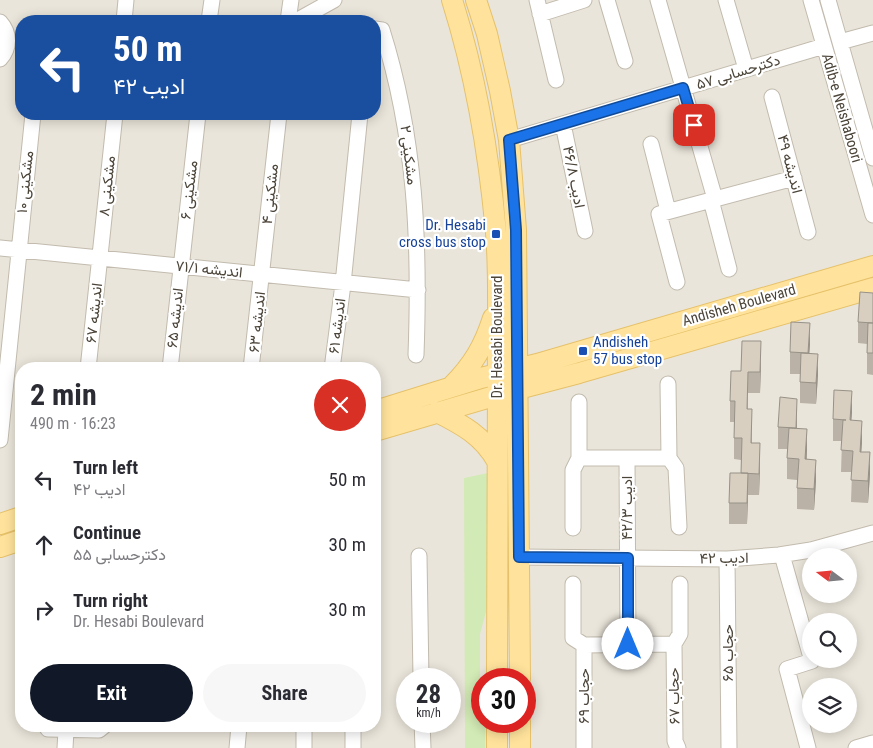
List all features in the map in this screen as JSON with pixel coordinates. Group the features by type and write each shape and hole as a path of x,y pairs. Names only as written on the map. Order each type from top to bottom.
{"main road":[{"name":"Dr. Hesabi Boulevard","path":"452,0 464,38 476,92 485,142 496,234 498,301 497,668"},
{"name":"Dr. Hesabi Boulevard","path":"476,0 489,44 509,140 516,230 520,668"},
{"name":"Andisheh Boulevard","path":"381,429 498,395 518,379 873,266"},
{"name":"Andisheh Boulevard","path":"381,409 452,386 498,374 518,379 579,373 873,288"},
{"path":"452,386 464,374 477,356 486,337 498,301"},
{"path":"437,412 472,431 490,448 497,461"},
{"path":"0,524 15,519"},
{"path":"0,546 15,542"},
{"path":"496,748 497,733"},
{"path":"520,733 520,748"}],"street":[{"path":"125,15 126,0"},
{"path":"211,15 212,0"},
{"path":"289,15 291,0"},
{"path":"307,15 334,0"},
{"path":"556,80 539,7 584,0"},
{"path":"606,0 625,61"},
{"path":"658,0 713,199 729,269"},
{"path":"726,0 746,70"},
{"name":"Adib-e Neishaboori","path":"811,0 873,215"},
{"name":"Adib-e Neishaboori","path":"828,0 873,158"},
{"path":"0,22 14,43 6,49 0,59"},
{"name":"مشکینی ۲","path":"381,30 394,69 406,126 414,195 418,290"},
{"path":"840,42 873,33"},
{"name":"دکترحسابی ۵۷","path":"509,140 824,46"},
{"name":"اندیشه ۴۹","path":"772,96 808,232"},
{"name":"مشکینی ۱۰","path":"0,440 32,120"},
{"name":"مشکینی ۸","path":"100,258 114,120"},
{"name":"مشکینی ۶","path":"180,266 197,120"},
{"name":"مشکینی ۴","path":"262,275 277,120"},
{"path":"343,284 359,120"},
{"name":"ادیب ۴۶/۸","path":"563,124 585,231"},
{"path":"651,144 677,282"},
{"path":"664,212 794,178"},
{"name":"اندیشه ۷۱/۱","path":"0,248 343,284 418,290"},
{"name":"اندیشه ۶۷","path":"89,362 100,258"},
{"name":"اندیشه ۶۵","path":"171,362 180,266"},
{"name":"اندیشه ۶۳","path":"252,362 262,275"},
{"name":"اندیشه ۶۱","path":"333,362 343,284"},
{"path":"416,355 418,290"},
{"path":"668,384 669,458 676,468 679,527"},
{"path":"573,528 573,470 579,458 579,402"},
{"path":"579,458 669,458"},
{"name":"ادیب ۴۲/۳","path":"627,458 628,644"},
{"name":"ادیب ۴۲","path":"519,557 727,559 782,555 810,550 873,533"},
{"path":"782,555 812,661 787,669 808,748"},
{"path":"419,556 421,668"},
{"name":"حجاب ۶۵","path":"727,559 729,748"},
{"path":"573,584 573,638 584,645 674,644"},
{"name":"حجاب ۶۷","path":"678,748 675,740 674,644 680,634 680,584"},
{"name":"حجاب ۶۹","path":"584,645 584,748"},
{"path":"65,748 66,732"},
{"path":"237,748 238,732"},
{"path":"304,732 304,748"},
{"path":"353,732 353,748"},
{"path":"422,733 422,748"},
{"path":"856,748 873,743"}],"shaded area":[{"path":"0,0 873,0 873,748 0,748"}],"green space":[{"path":"488,473 487,608 480,634 480,668 471,668 471,733 485,733 485,748 465,748 464,478"}],"building":[{"path":"860,292 873,293 873,323 858,322"},
{"path":"791,322 810,323 808,353 790,352"},
{"path":"868,323 873,323 873,353 867,353"},
{"path":"742,341 761,341 760,372 748,372 747,409 752,409 751,443 760,443 759,474 741,473 742,438 734,438 735,401 730,401 731,371 741,371"},
{"path":"801,353 818,354 816,383 800,382"},
{"path":"834,390 852,391 850,420 862,421 860,452 870,452 868,481 851,480 853,451 841,450 843,420 846,420 833,419"},
{"path":"780,397 797,399 796,428 778,427"},
{"path":"789,428 807,429 805,459 816,460 814,489 797,488 799,459 787,458"},
{"path":"730,473 748,473 747,503 729,503"}],"place":[{"name":"Dr. Hesabi cross bus stop","path":"496,234"},
{"name":"Andisheh 57 bus stop","path":"583,351"}],"route":[{"path":"628,644 628,558 519,557 516,230 509,140 683,88 694,125"}]}
